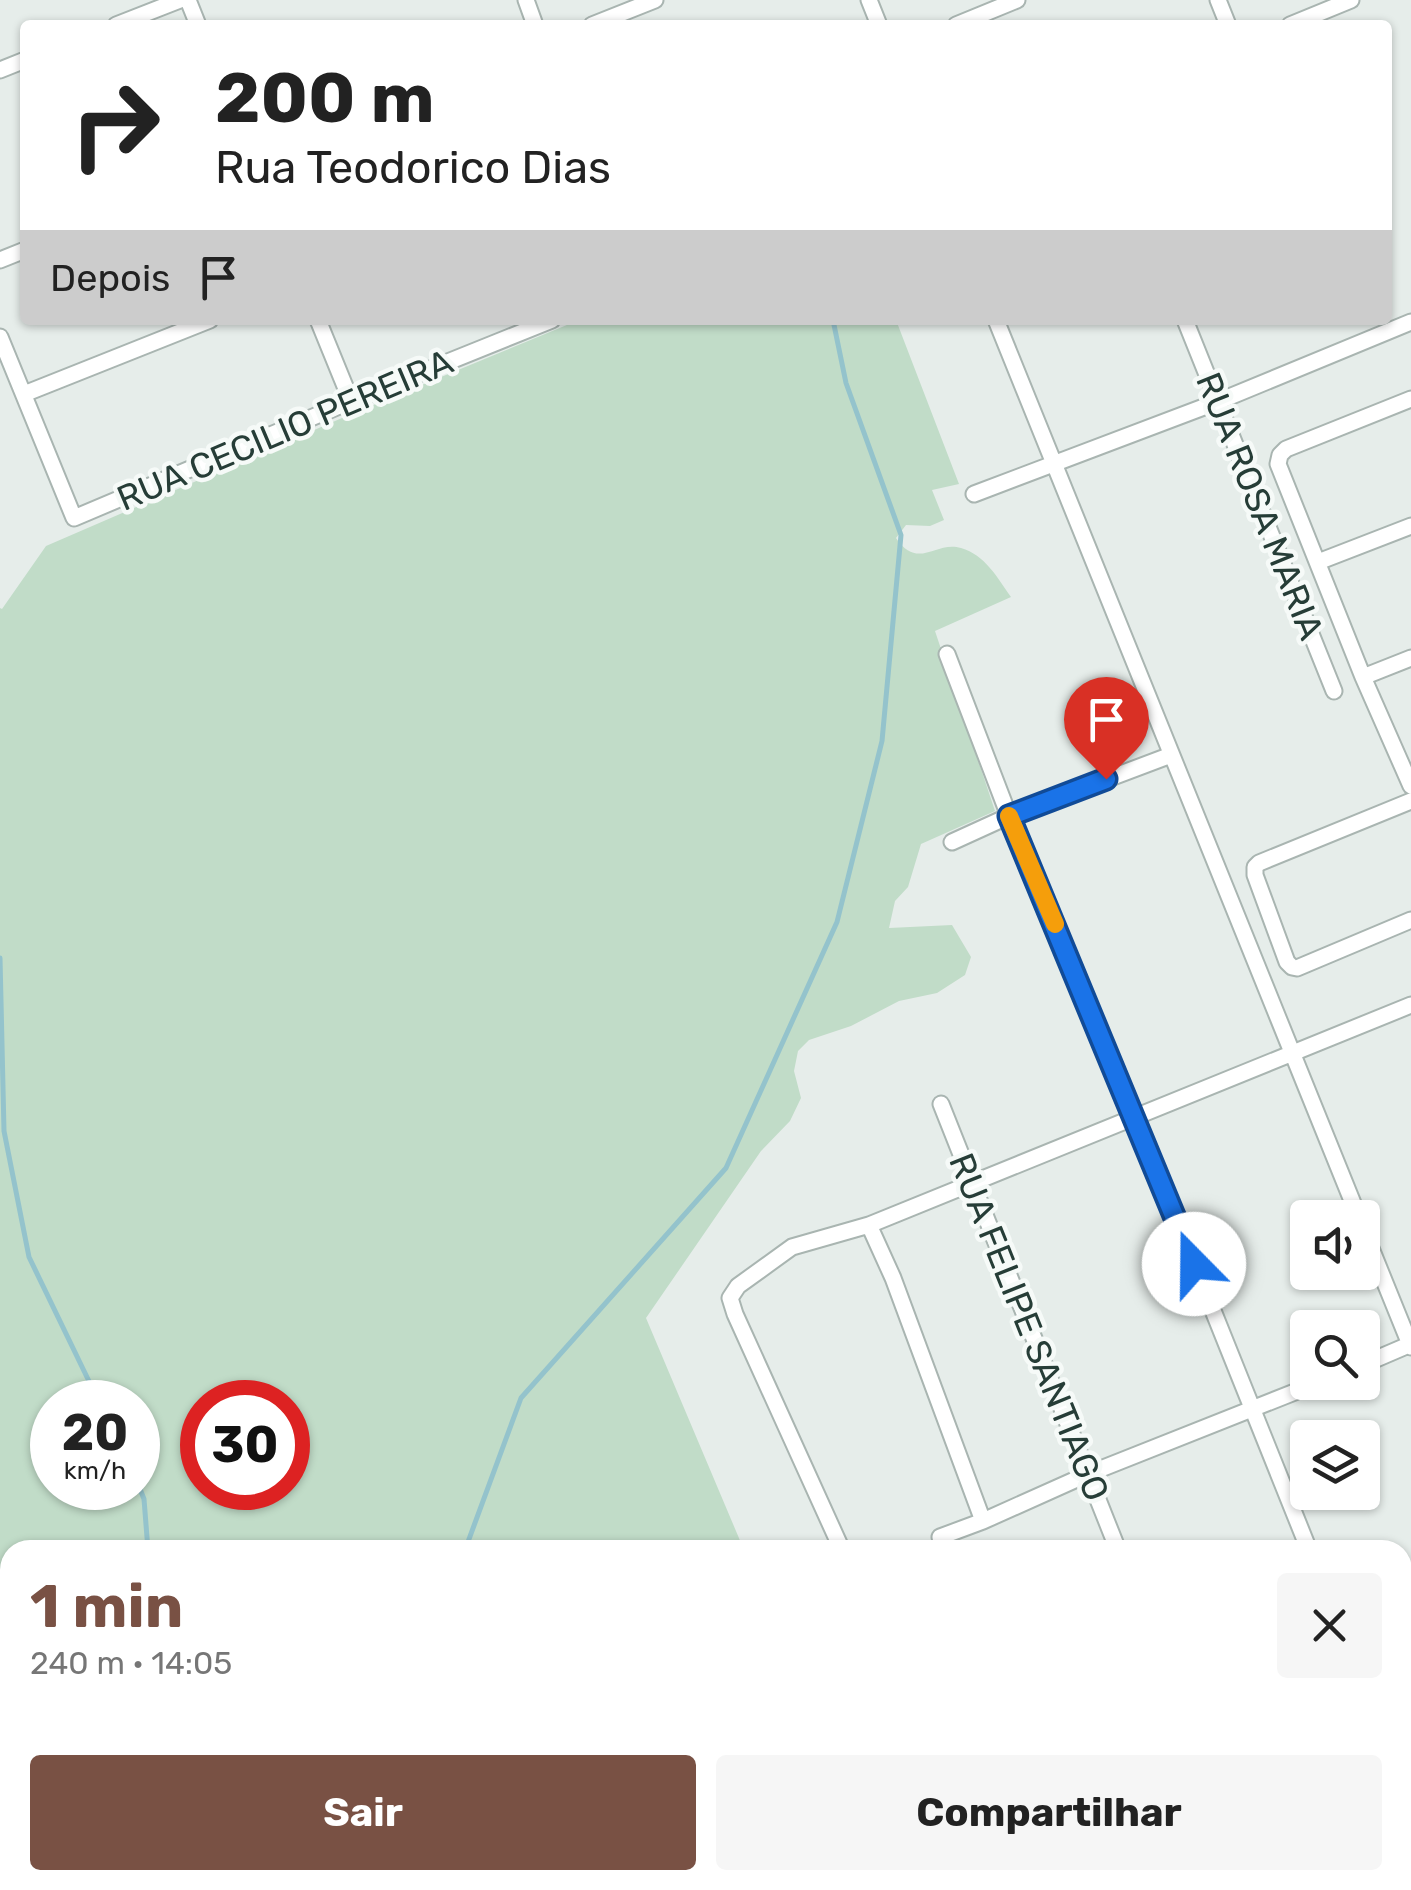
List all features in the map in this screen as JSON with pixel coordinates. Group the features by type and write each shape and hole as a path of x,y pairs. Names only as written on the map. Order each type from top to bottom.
{"street":[{"path":"129,20 180,0"},
{"path":"605,20 655,0"},
{"path":"968,20 1017,0"},
{"path":"1302,20 1352,0"},
{"path":"0,337 24,394 197,325"},
{"path":"320,325 350,400"},
{"name":"RUA CECILIO PEREIRA","path":"24,394 74,518 350,400 539,325"},
{"path":"998,325 1352,1200"},
{"name":"RUA ROSA MARIA","path":"1188,325 1334,691"},
{"path":"974,494 1218,402 1384,326"},
{"path":"1411,400 1286,449 1278,464 1411,786"},
{"path":"1318,562 1411,526"},
{"path":"946,654 1305,1540"},
{"path":"1363,677 1411,658"},
{"path":"952,842 1170,754"},
{"path":"1411,801 1260,863 1254,875 1287,962 1298,968 1411,920"},
{"path":"837,1540 734,1314 730,1298 738,1286 792,1246 870,1225 1411,1005"},
{"name":"RUA FELIPE SANTIAGO","path":"941,1104 1114,1540"},
{"path":"870,1225 984,1521"},
{"path":"1380,1270 1411,1345 1380,1357"},
{"path":"948,1540 1088,1474 1290,1395"}],"green space":[{"path":"567,325 898,325 959,484 932,490 944,520 930,526 906,525 896,538 904,548 920,554 952,547 969,551 990,568 1011,597 935,631 995,811 921,844 908,887 895,901 889,928 952,925 971,957 965,975 937,993 899,1001 851,1026 809,1040 798,1051 794,1071 801,1098 790,1121 761,1151 646,1318 740,1540 0,1540 2,609 46,546"}],"waterway":[{"path":"469,1540 521,1398 726,1168 837,922 882,741 901,535 846,383 834,325"},
{"path":"0,958 4,1131 29,1257 88,1380"},
{"path":"145,1510 147,1540"}],"slow traffic":[{"path":"1009,816 1055,924"}],"route":[{"path":"1106,779 1009,816 1194,1264"}]}
